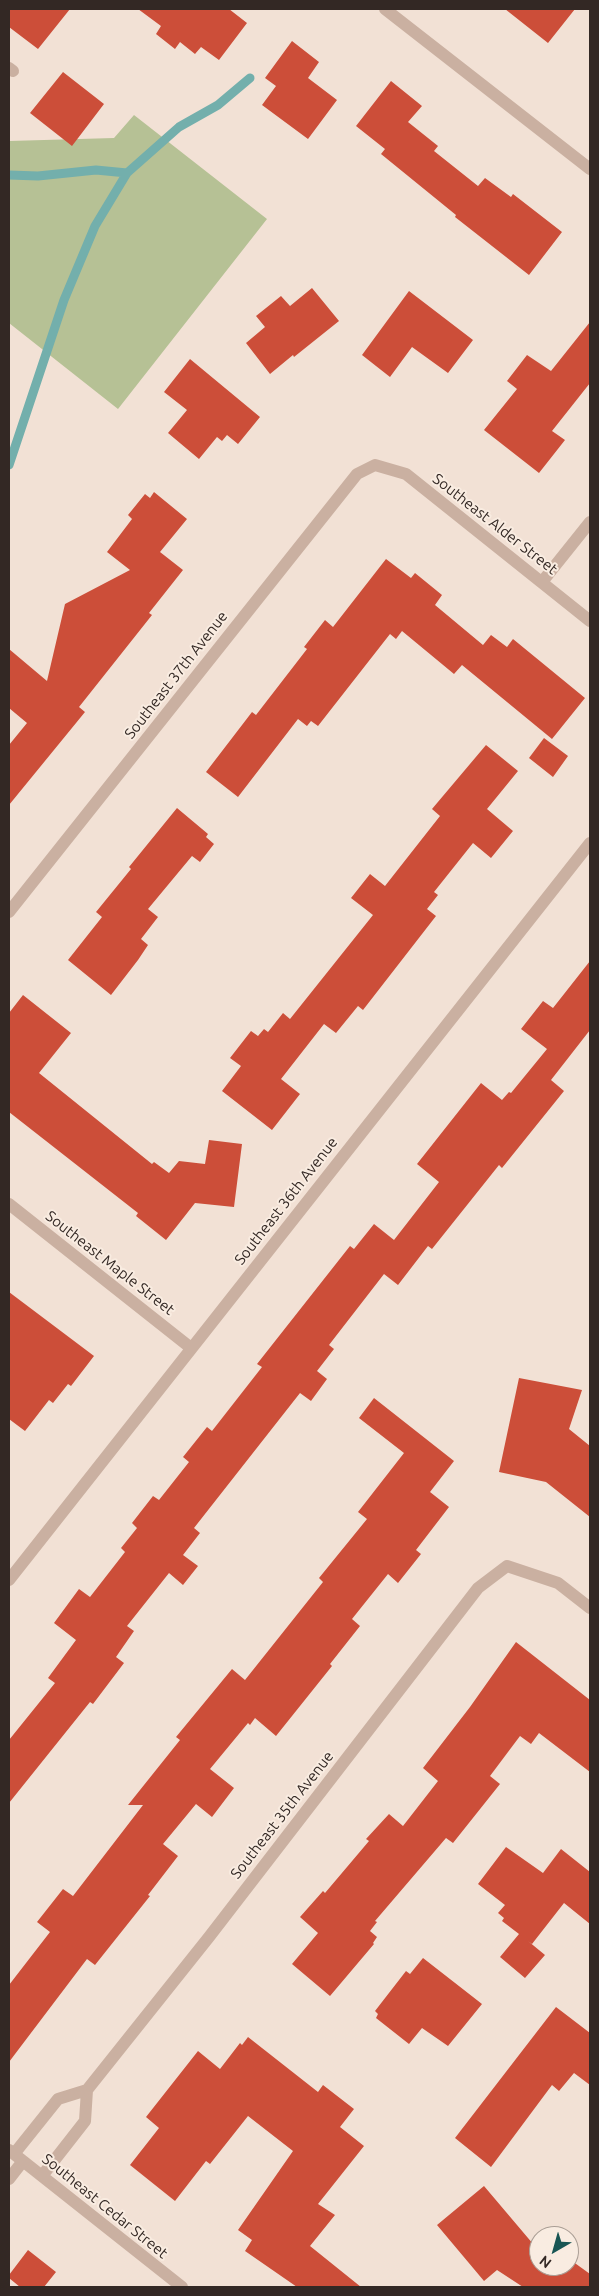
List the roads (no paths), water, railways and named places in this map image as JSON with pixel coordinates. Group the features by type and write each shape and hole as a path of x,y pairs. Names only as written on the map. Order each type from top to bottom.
{"street":[{"path":"385,9 590,169"},
{"name":"Southeast Alder Street","path":"375,465 406,474 590,621"},
{"name":"Southeast 37th Avenue","path":"9,912 356,474 375,465"},
{"path":"542,582 590,522"},
{"name":"Southeast 36th Avenue","path":"9,1580 590,843"},
{"name":"Southeast Maple Street","path":"9,1204 191,1348"},
{"name":"Southeast 35th Avenue","path":"87,2090 478,1588 507,1566 558,1583 590,1608"},
{"path":"9,2179 15,2155 58,2099 87,2090 85,2121 42,2176"},
{"name":"Southeast Cedar Street","path":"15,2155 182,2287"}],"waterway":[{"path":"9,465 64,300 95,226 127,173 179,127 218,105 250,78"},
{"path":"9,175 38,176 96,170 127,173"}]}
